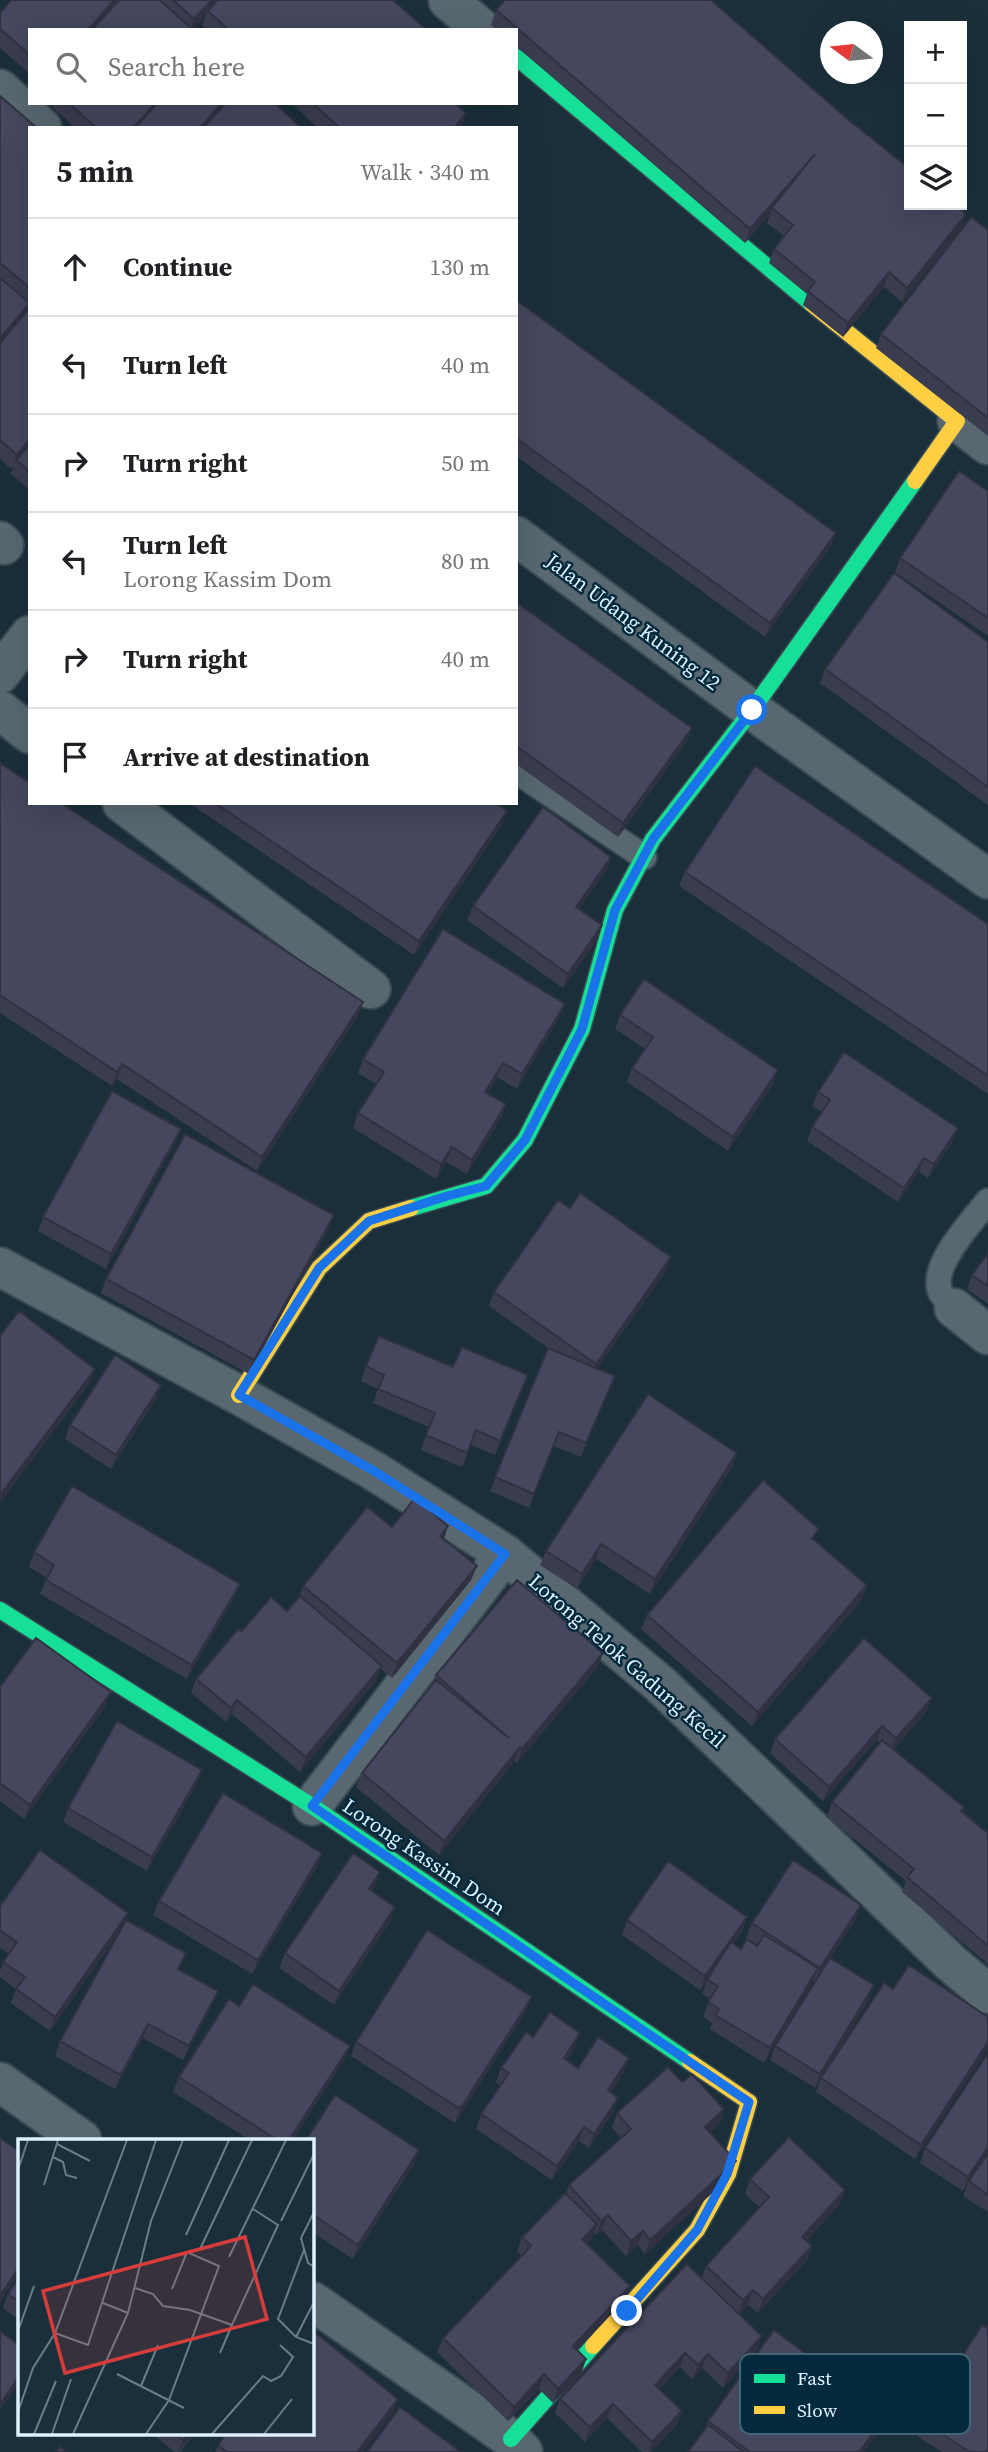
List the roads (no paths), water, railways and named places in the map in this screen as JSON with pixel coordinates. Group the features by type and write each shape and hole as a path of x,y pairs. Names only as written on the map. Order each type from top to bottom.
{"street":[{"path":"448,0 482,28"},
{"path":"518,59 903,379 988,445"},
{"path":"0,89 41,126"},
{"path":"239,1395 319,1268 369,1221 486,1186 525,1140 582,1029 615,910 653,839 752,710 957,421"},
{"name":"Jalan Udang Kuning 12","path":"518,537 988,879"},
{"path":"0,674 28,638"},
{"path":"0,710 28,732"},
{"path":"125,805 370,989"},
{"name":"Lorong Telok Gadung Kecil","path":"0,1267 374,1471 505,1554 661,1685 950,1962 988,1994"},
{"path":"954,1308 988,1335"},
{"path":"312,1806 505,1554"},
{"name":"Lorong Kassim Dom","path":"0,1610 312,1806 749,2102 727,2174 697,2230 517,2446"},
{"path":"0,2082 81,2139"},
{"path":"313,2302 517,2446"}],"lane":[{"path":"518,772 644,857"},
{"path":"954,1308 940,1292 939,1278 943,1264 988,1201"}]}
